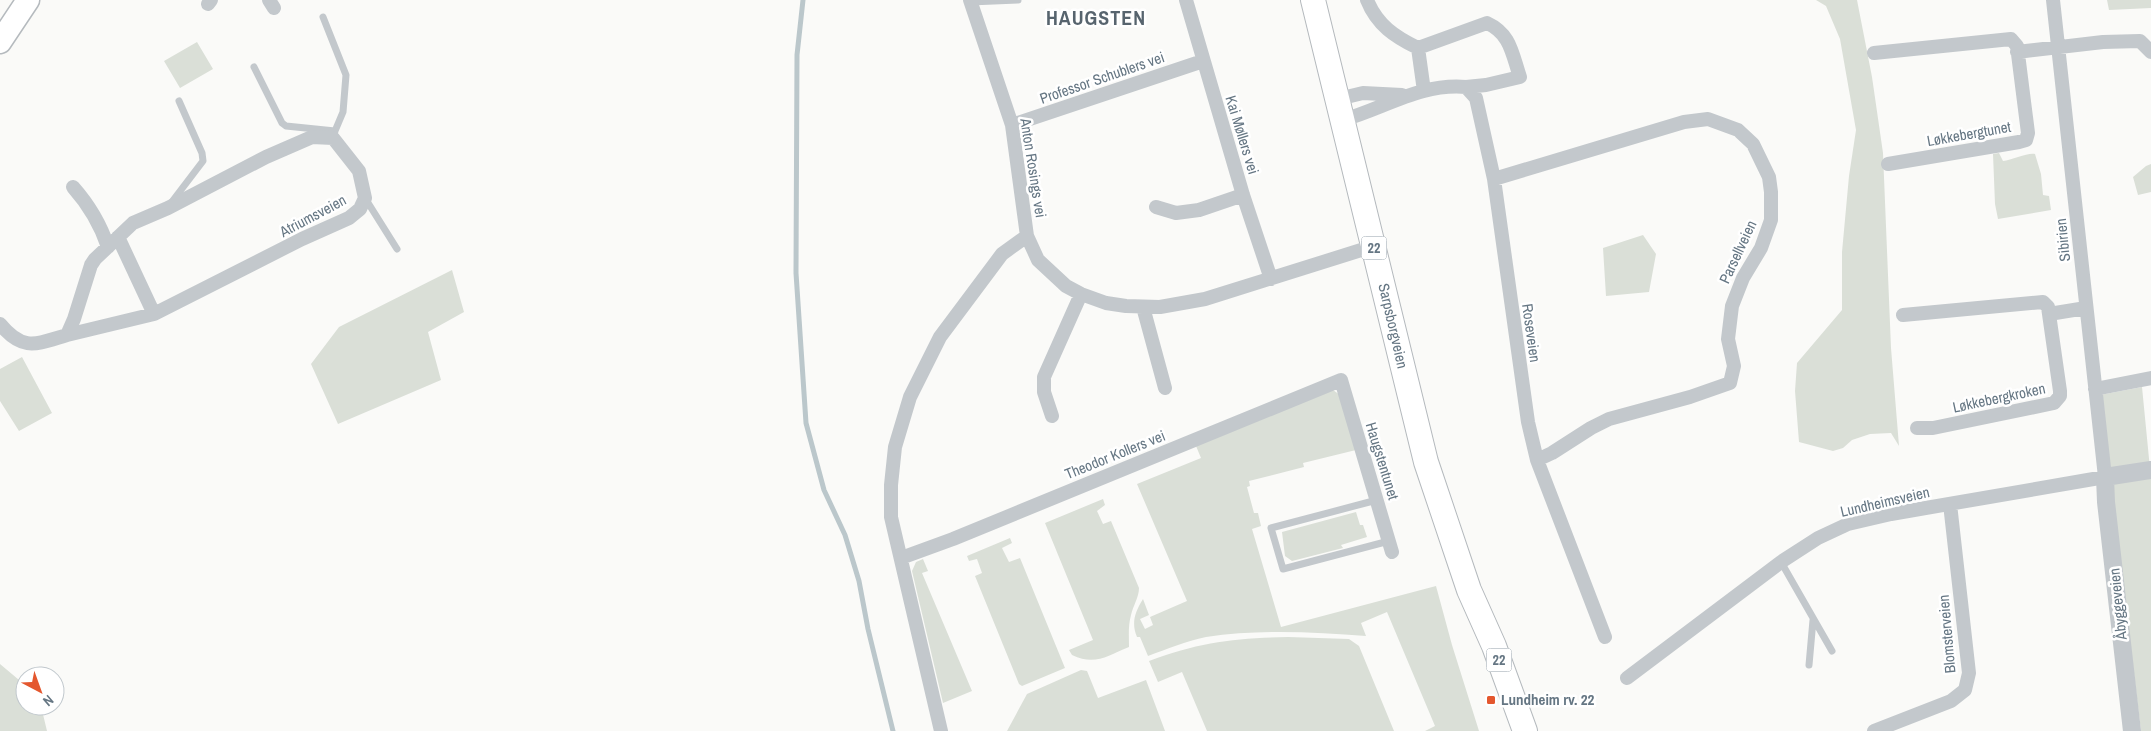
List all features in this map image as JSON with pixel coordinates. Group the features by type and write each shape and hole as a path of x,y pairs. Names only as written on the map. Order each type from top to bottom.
{"highway":[{"name":"Sarpsborgveien","path":"1313,0 1426,462 1469,590 1484,652 1510,731"},
{"name":"Sarpsborgveien","path":"1469,590 1494,646 1525,731"}],"main road":[{"path":"0,42 28,0"}],"street":[{"name":"Kai Møllers vei","path":"1186,0 1242,195 1271,279"},
{"path":"1340,109 1368,113 1406,95 1448,85 1466,87 1486,85 1520,77 1509,45 1500,30 1487,23 1418,48 1401,40 1384,27 1372,13 1367,0"},
{"name":"Sibirien","path":"2053,0 2105,477"},
{"name":"Anton Rosings vei","path":"970,1 1012,125 1027,236 1038,260 1066,286 1106,303 1143,307 1184,303 1271,279 1374,246"},
{"path":"1874,53 2006,39 2011,39 2014,42 2018,52 2058,46 2140,41 2151,52"},
{"path":"1418,48 1424,91"},
{"name":"Løkkebergtunet","path":"1888,164 2026,140 2028,133 2018,52"},
{"name":"Professor Schublers vei","path":"1012,125 1203,61"},
{"name":"Roseveien","path":"1466,87 1476,98 1494,179 1528,422 1537,460 1605,637"},
{"path":"1340,109 1363,93 1406,95"},
{"name":"Parsellveien","path":"1494,179 1684,122 1708,119 1738,130 1753,144 1769,177 1771,220 1761,248 1743,278 1732,306 1728,339 1734,366 1730,383 1690,397 1609,419 1537,460"},
{"path":"67,335 91,265 133,223 168,208 266,157 312,138 334,134"},
{"name":"Atriumsveien","path":"0,324 8,334 20,342 33,345 154,314 349,218 360,209 365,198 360,171 334,134"},
{"path":"72,187 87,202 102,227 108,247"},
{"path":"1156,207 1176,213 1199,210 1242,195"},
{"path":"941,731 891,517 891,485 895,447 910,397 940,337 1002,254 1027,236"},
{"path":"118,237 154,314"},
{"path":"1052,416 1044,392 1044,378 1081,294"},
{"path":"1903,315 2036,302 2043,302 2048,307 2049,314 2086,308"},
{"path":"1143,307 1165,388"},
{"name":"Løkkebergkroken","path":"1917,428 1934,428 2056,403 2060,396 2060,391 2049,314"},
{"path":"2095,389 2151,378"},
{"name":"Theodor Kollers vei","path":"901,558 953,539 1341,380"},
{"name":"Haugstentunet","path":"1341,380 1391,546"},
{"path":"2105,477 2151,470"},
{"name":"Lundheimsveien","path":"1627,678 1781,562 1818,538 1848,524 1891,514 2105,477"},
{"name":"Åbyggeveien","path":"2105,477 2106,502 2132,731"},
{"name":"Blomsterveien","path":"1874,731 1951,701 1965,690 1969,673 1950,504"}],"lane":[{"path":"970,1 1018,0"},
{"path":"254,67 282,123 286,126 334,134 343,112 346,75 323,17"},
{"path":"168,208 203,160 202,153 179,101"},
{"path":"365,198 397,248"},
{"path":"1377,500 1271,528 1283,569 1391,546"},
{"path":"1781,562 1832,651"},
{"path":"1809,665 1813,619"}],"shaded area":[{"path":"1816,0 1857,0 1872,77 1883,153 1891,348 1899,446 1891,433 1870,434 1852,440 1843,448 1833,451 1799,442 1795,391 1797,363 1842,310 1842,252 1849,176 1856,130 1840,39 1826,6"},
{"path":"2107,0 2151,0 2151,8 2109,10"},
{"path":"197,42 213,69 180,88 164,61"},
{"path":"1999,153 2003,161 2035,154 2041,174 2043,195 2049,196 2051,210 1998,219 1995,204 1993,154"},
{"path":"2151,164 2151,192 2138,195 2133,177"},
{"path":"1643,235 1656,254 1649,292 1606,296 1603,248"},
{"path":"452,270 464,312 428,332 441,380 338,424 311,364 339,327"},
{"path":"22,357 52,413 19,431 0,401 0,369"},
{"path":"2142,387 2151,479 2151,731 2141,731 2100,395"},
{"path":"1333,390 1340,395 1356,450 1303,463 1304,467 1249,481 1250,486 1247,487 1254,513 1258,513 1261,526 1252,529 1281,627 1436,586 1479,731 1425,731 1435,726 1387,612 1361,623 1366,636 1286,632 1226,634 1191,641 1148,656 1140,637 1137,637 1134,627 1135,618 1143,599 1149,615 1140,619 1145,629 1153,625 1150,617 1187,601 1137,484 1201,458 1196,446"},
{"path":"1103,499 1105,505 1097,511 1103,524 1111,521 1139,591 1130,619 1129,647 1101,658 1088,660 1072,655 1069,650 1093,640 1045,523"},
{"path":"1356,512 1360,525 1363,525 1367,537 1341,545 1343,548 1292,561 1285,556 1282,532"},
{"path":"1010,538 1012,543 1002,548 1009,562 1020,558 1065,668 1022,686 1019,684 975,576 982,573 977,559 969,561 967,556"},
{"path":"923,559 928,571 922,573 972,691 943,703 912,571 916,562"},
{"path":"1251,638 1349,639 1359,646 1394,731 1207,731 1182,672 1158,682 1149,661 1184,649 1217,642"},
{"path":"0,664 15,677 15,716 43,716 47,731 0,731"},
{"path":"1081,670 1087,671 1098,698 1146,680 1165,731 1007,731 1027,694"}],"waterway":[{"path":"803,0 797,55 796,273 806,423 824,490 845,535 859,581 868,629 893,731"}],"place":[{"name":"Lundheim rv. 22","path":"1491,700"}],"district":[{"name":"HAUGSTEN","path":"1096,18"}]}
